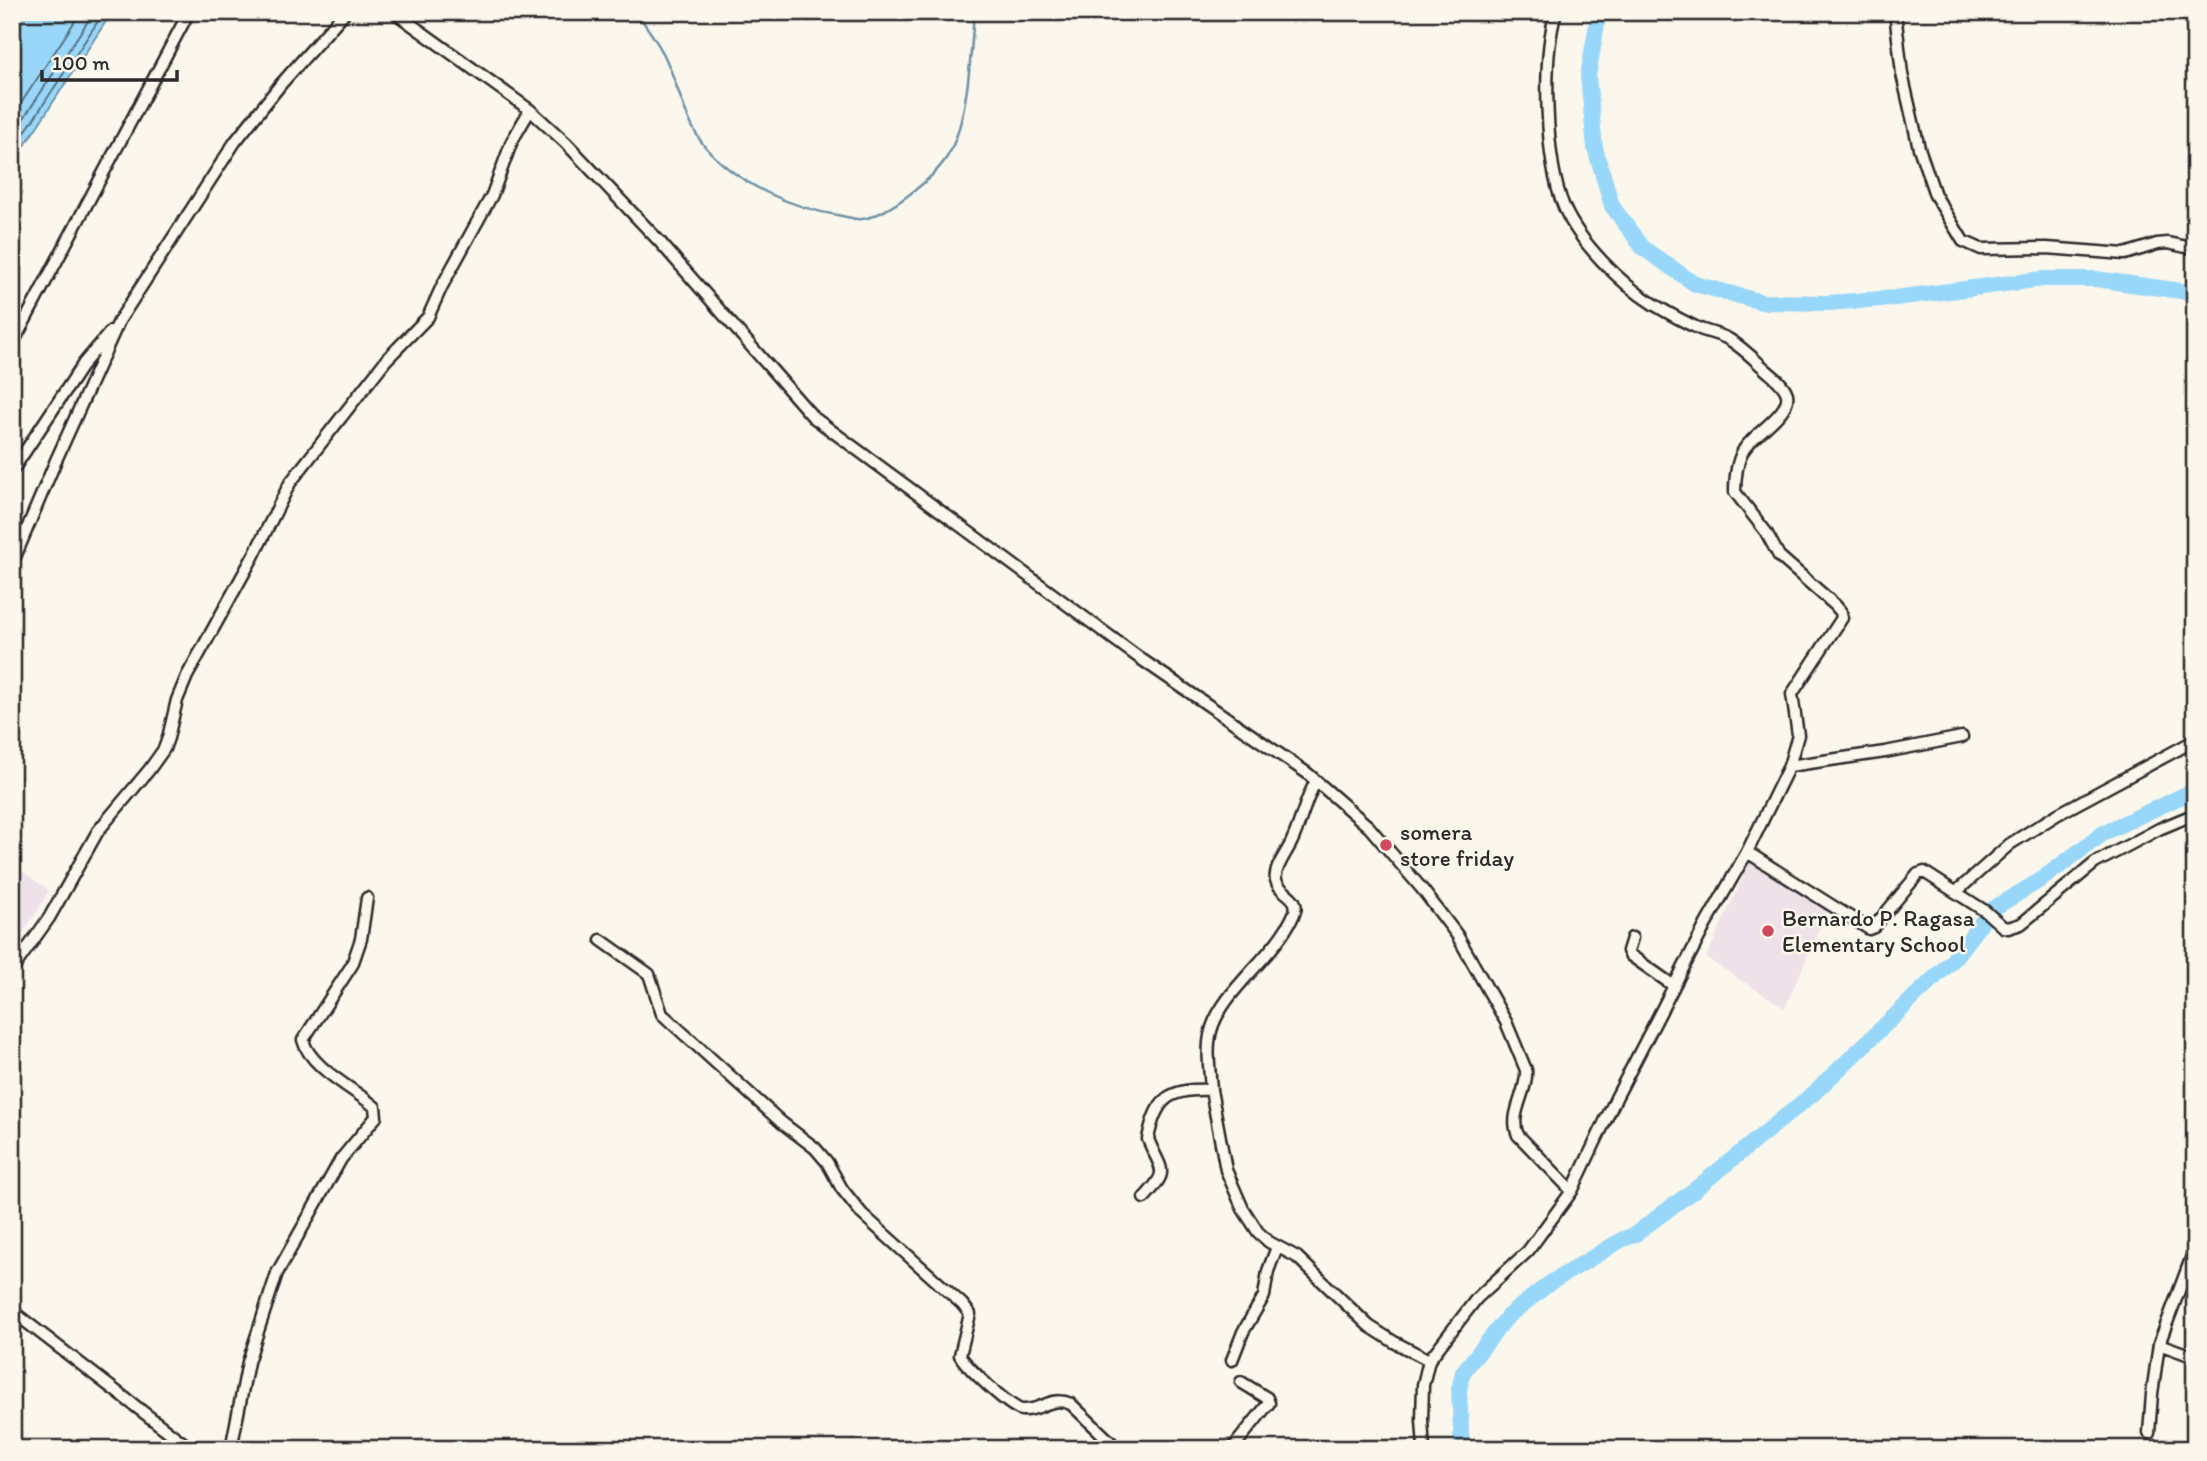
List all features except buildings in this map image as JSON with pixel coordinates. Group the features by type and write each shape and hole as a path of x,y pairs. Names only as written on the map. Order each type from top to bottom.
{"street":[{"path":"12,345 189,12"},
{"path":"12,471 84,363 119,321 235,142 281,84 345,12"},
{"path":"394,12 530,110 566,143 660,242 813,417 1138,657 1281,754 1368,827 1422,888 1457,935 1489,989 1525,1064 1527,1079 1514,1127 1518,1135 1572,1191"},
{"path":"1424,1449 1423,1385 1429,1360 1477,1298 1528,1251 1545,1231 1572,1191 1615,1098 1706,924 1748,852 1789,766 1798,735 1792,694 1842,618 1835,605 1779,556 1766,532 1735,492 1743,450 1786,403 1788,397 1784,387 1741,347 1652,303 1623,281 1605,264 1564,206 1552,158 1548,103 1547,77 1556,12"},
{"path":"1895,12 1902,74 1919,148 1935,195 1964,241 1981,249 2047,248 2125,254 2168,243 2195,249"},
{"path":"12,970 50,918 97,831 149,770 164,748 169,738 177,700 187,676 254,555 290,483 386,360 428,317 454,262 492,195 513,141 530,110"},
{"path":"12,564 119,321"},
{"path":"1789,766 1962,737"},
{"path":"1956,892 2020,838 2058,814 2190,743"},
{"path":"1316,781 1293,840 1276,873 1278,884 1293,898 1296,905 1294,915 1262,962 1233,993 1214,1023 1209,1047 1211,1090 1226,1170 1253,1226 1277,1247 1297,1257 1369,1326 1429,1360"},
{"path":"1748,852 1869,929 1874,927 1921,873 1927,873 2008,928 2021,924 2095,863 2159,828 2195,814"},
{"path":"231,1449 248,1362 277,1273 333,1171 376,1117 376,1107 315,1060 303,1040 352,965 361,939 367,898"},
{"path":"1632,939 1628,951 1630,955 1674,986"},
{"path":"601,940 649,974 662,1014 781,1122 815,1148 862,1214 962,1304 970,1314 960,1355 967,1366 1016,1409 1029,1410 1062,1401 1070,1405 1118,1449"},
{"path":"1144,1198 1160,1181 1162,1173 1147,1139 1152,1120 1162,1102 1167,1095 1178,1091 1211,1090"},
{"path":"1232,1360 1243,1332 1264,1296 1268,1271 1277,1247"},
{"path":"2149,1433 2159,1344 2195,1248"},
{"path":"12,1311 191,1449"},
{"path":"2159,1344 2195,1357"},
{"path":"1232,1449 1269,1403 1267,1398 1241,1382"}],"shaded area":[{"name":"Bernardo P. Ragasa Elementary School","path":"1752,857 1830,904 1785,1008 1706,958"},
{"path":"14,866 49,890 12,948"}],"water":[{"path":"12,12 112,12 12,165"}],"waterway":[{"path":"636,12 665,57 697,135 716,158 748,182 784,200 803,207 860,219 884,211 909,195 947,157 960,126 964,107 974,12"},
{"path":"1599,12 1588,76 1595,148 1612,206 1643,248 1695,284 1762,302 1828,303 1895,298 2043,279 2096,279 2195,293"},
{"path":"1462,1449 1459,1390 1463,1372 1508,1316 1550,1283 1634,1235 1814,1093 1952,961 1991,910 2042,879 2105,832 2195,790"}],"place":[{"name":"somera store friday","path":"1386,845"},
{"name":"Bernardo P. Ragasa Elementary School","path":"1768,931"}]}
